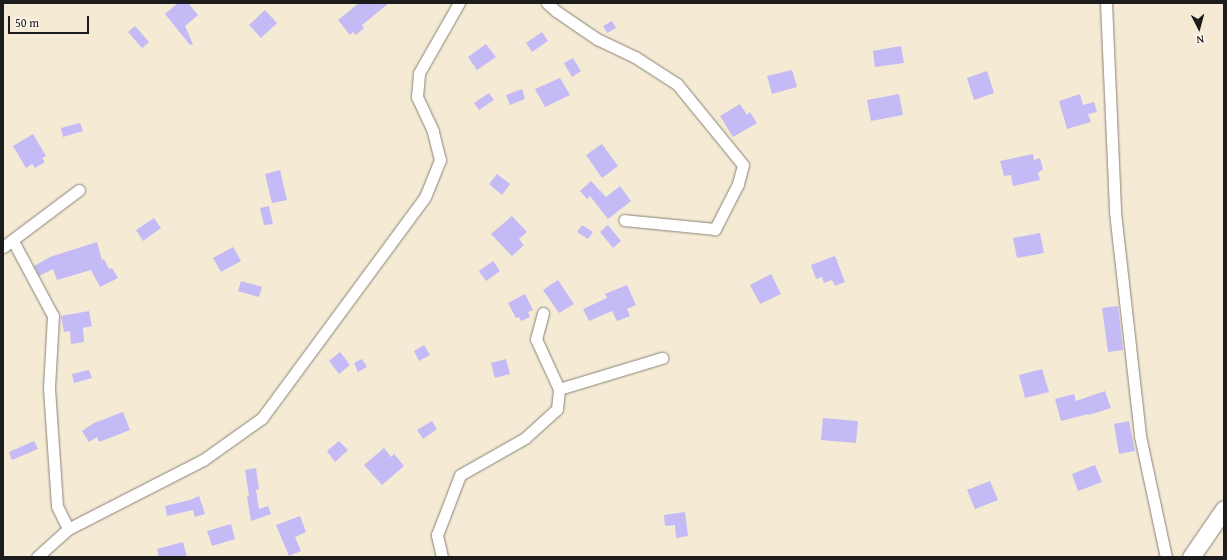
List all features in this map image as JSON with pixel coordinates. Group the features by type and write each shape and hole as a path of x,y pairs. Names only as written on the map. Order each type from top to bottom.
{"main road":[{"path":"1191,557 1224,509"}],"street":[{"path":"37,557 68,528 203,460 262,418 425,197 440,160 433,131 417,97 419,73 459,3"},
{"path":"547,3 556,11 597,39 635,57 677,84 743,165 738,184 715,229 624,220"},
{"path":"1106,3 1116,219 1140,436 1166,557"},
{"path":"3,247 79,190"},
{"path":"13,241 53,316 49,388 57,506 68,528"},
{"path":"442,557 437,535 460,475 525,438 557,409 559,389 536,338 543,313"},
{"path":"559,389 662,358"}],"building":[{"path":"178,3 188,3 198,15 185,26 193,44 190,45 165,14"},
{"path":"359,3 389,3 362,25 364,28 356,35 353,32 350,35 338,20"},
{"path":"265,10 277,23 261,38 249,25"},
{"path":"612,21 616,28 607,33 603,26"},
{"path":"135,26 149,42 142,48 128,32"},
{"path":"542,32 548,41 532,52 526,43"},
{"path":"486,44 496,57 477,70 468,57"},
{"path":"901,46 904,63 875,67 873,51"},
{"path":"573,58 581,71 572,77 564,63"},
{"path":"792,70 797,87 772,94 767,76"},
{"path":"987,71 994,93 974,100 967,78"},
{"path":"560,78 570,95 545,107 535,89"},
{"path":"522,89 525,99 510,105 506,95"},
{"path":"489,93 494,100 479,110 474,103"},
{"path":"899,94 903,115 871,121 867,100"},
{"path":"1080,94 1083,105 1094,102 1097,112 1088,114 1091,122 1067,129 1059,101"},
{"path":"740,104 747,115 750,112 757,123 733,137 720,116"},
{"path":"80,123 83,131 63,137 61,128"},
{"path":"33,134 46,156 42,158 45,162 35,168 32,164 26,168 13,146"},
{"path":"602,144 618,166 602,178 586,155"},
{"path":"1033,154 1034,160 1040,158 1043,169 1038,173 1040,180 1013,186 1011,175 1004,176 1000,161"},
{"path":"280,170 287,200 272,203 265,174"},
{"path":"497,174 510,184 502,195 489,184"},
{"path":"591,181 606,197 620,186 631,201 608,219 590,196 587,199 580,191"},
{"path":"269,206 273,224 264,225 260,208"},
{"path":"512,216 527,232 519,239 524,245 512,256 491,234"},
{"path":"154,218 161,228 143,241 136,230"},
{"path":"582,225 593,232 588,239 577,232"},
{"path":"608,225 621,241 613,248 600,232"},
{"path":"1040,233 1044,253 1017,258 1013,238"},
{"path":"97,242 102,260 104,259 109,269 112,268 118,278 100,287 91,270 57,280 53,269 39,276 34,266 50,257"},
{"path":"233,247 241,261 221,272 213,258"},
{"path":"835,256 845,282 835,286 832,280 824,283 822,277 816,279 811,265"},
{"path":"493,261 500,271 486,281 479,271"},
{"path":"771,274 781,294 760,304 750,285"},
{"path":"558,280 574,304 559,313 543,290"},
{"path":"241,281 262,287 259,297 238,291"},
{"path":"627,285 636,305 627,309 630,316 617,321 612,311 589,321 583,309 607,298 605,294"},
{"path":"525,294 533,310 528,312 530,317 521,321 519,317 516,318 508,303"},
{"path":"1118,306 1123,350 1108,352 1102,308"},
{"path":"89,311 92,326 83,328 84,342 71,344 70,331 64,332 61,316"},
{"path":"424,345 430,355 419,361 414,351"},
{"path":"340,352 350,365 339,374 329,361"},
{"path":"362,359 367,367 358,372 354,363"},
{"path":"506,359 510,374 495,378 491,363"},
{"path":"1042,369 1049,392 1025,398 1019,375"},
{"path":"89,370 92,378 74,383 72,374"},
{"path":"1105,391 1111,408 1089,415 1061,421 1055,399 1074,394 1076,401"},
{"path":"123,412 130,430 99,442 97,437 89,442 82,431 94,423"},
{"path":"823,418 858,421 856,443 821,440"},
{"path":"432,421 437,429 423,439 417,430"},
{"path":"1129,421 1135,451 1119,454 1114,424"},
{"path":"34,441 38,449 12,460 9,452"},
{"path":"339,441 348,450 335,462 327,451"},
{"path":"384,448 391,457 394,454 404,466 382,485 364,465"},
{"path":"1095,465 1102,482 1078,491 1072,474"},
{"path":"256,468 259,489 256,490 259,509 268,506 271,514 251,521 245,470"},
{"path":"990,481 998,500 975,509 967,490"},
{"path":"199,496 205,514 195,517 193,510 167,516 165,506 190,500"},
{"path":"685,512 688,536 676,538 675,525 665,526 664,515"},
{"path":"300,516 306,532 295,537 301,551 289,556 276,525"},
{"path":"231,524 235,539 212,546 207,531"},
{"path":"183,542 187,557 159,557 157,549"}]}
